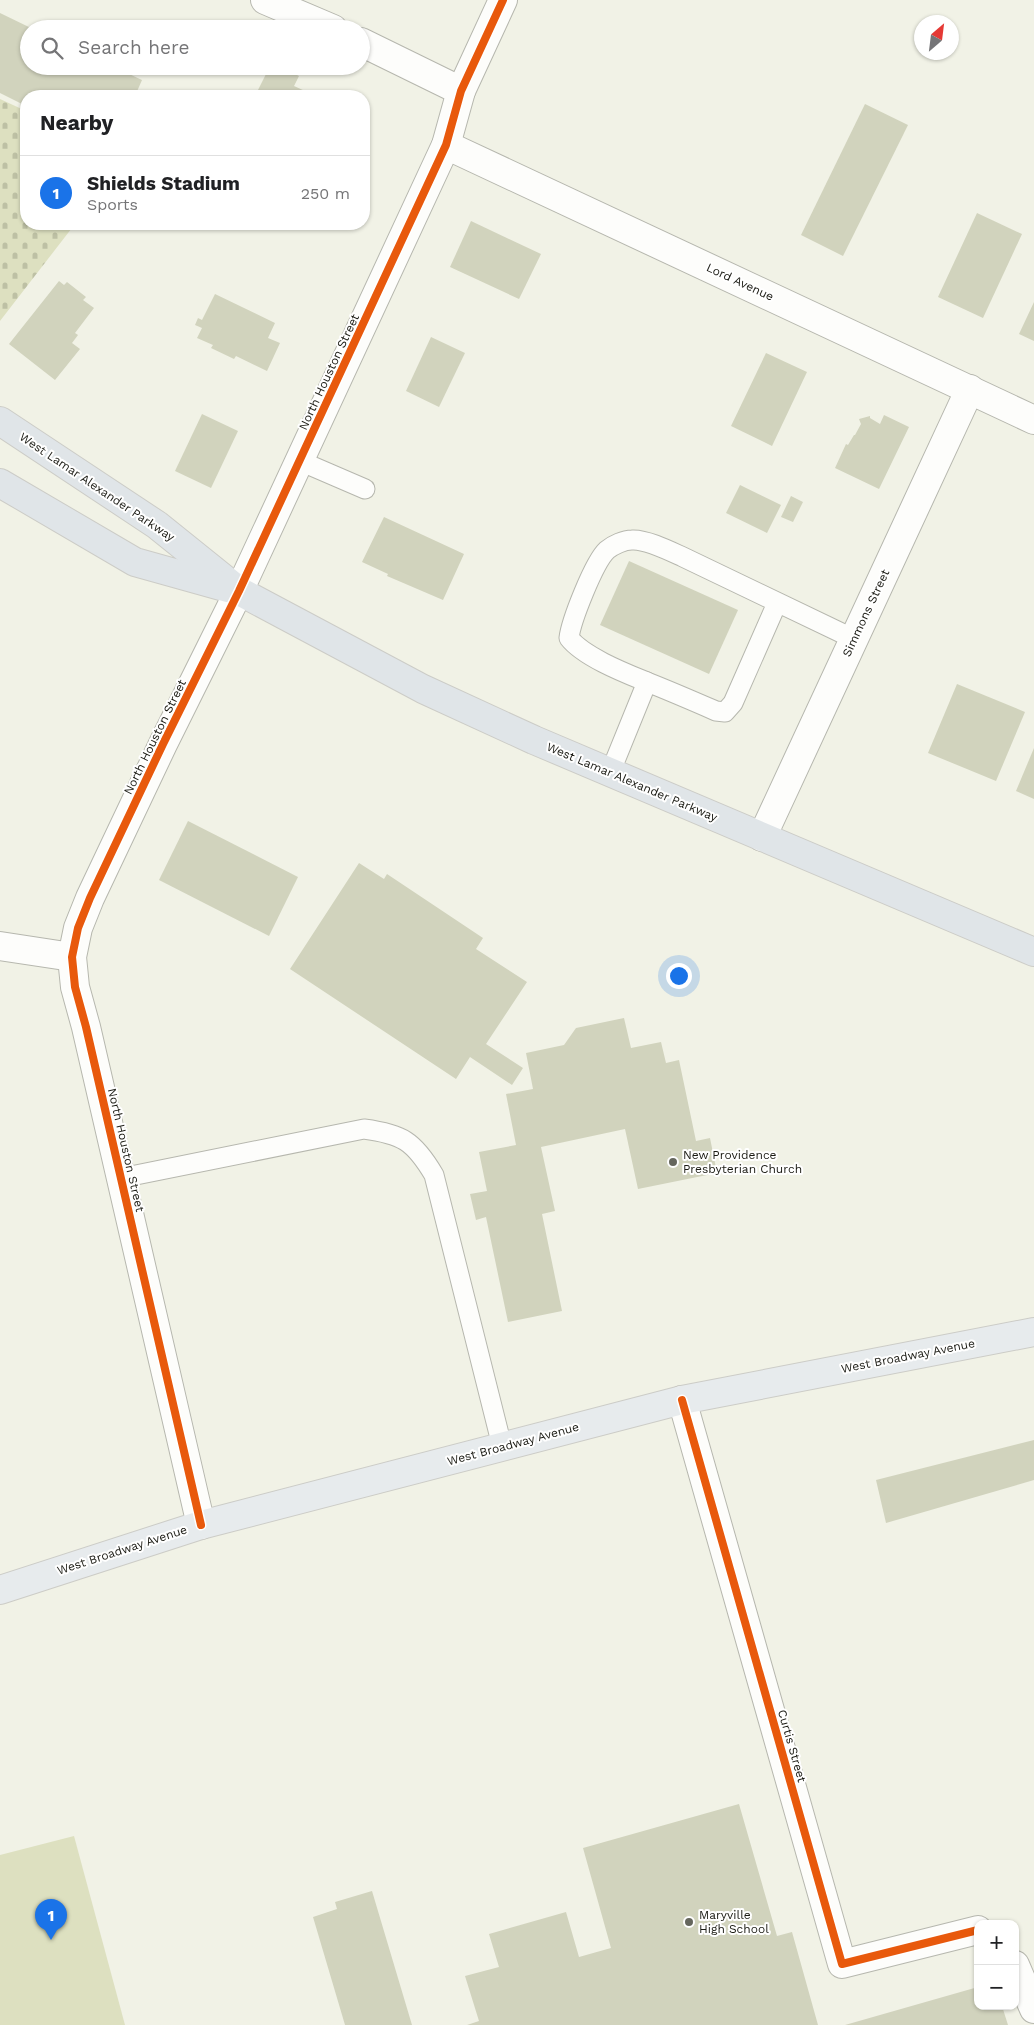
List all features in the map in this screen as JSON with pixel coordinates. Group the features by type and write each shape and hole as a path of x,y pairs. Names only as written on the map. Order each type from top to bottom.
{"highway":[{"name":"West Lamar Alexander Parkway","path":"0,421 157,525 240,591 423,690 534,740 1034,952"},
{"name":"West Lamar Alexander Parkway","path":"0,483 135,562 240,591"}],"main road":[{"name":"West Broadway Avenue","path":"0,1590 201,1525 682,1400 1034,1332"}],"street":[{"path":"265,0 312,20"},
{"name":"North Houston Street","path":"201,1525 75,988 72,957 78,928 90,898 163,744 240,591 446,145 461,91 504,0"},
{"path":"370,46 461,91"},
{"name":"Lord Avenue","path":"446,145 1034,420"},
{"name":"Simmons Street","path":"762,837 970,389"},
{"path":"0,946 72,957"},
{"name":"Curtis Street","path":"682,1400 842,1964 974,1931"},
{"path":"1019,1974 1034,2009"}],"lane":[{"path":"300,461 365,489"},
{"path":"777,603 732,703 725,712 716,711 600,661 573,643 569,638 576,611 600,559 608,550 634,539 659,547 854,639"},
{"path":"610,772 647,682"},
{"path":"121,1178 364,1129 388,1132 407,1141 422,1154 434,1175 502,1446"}],"green space":[{"path":"0,99 20,108 20,230 70,230 0,321"},
{"path":"74,1836 125,2025 0,2025 0,1855"}],"building":[{"path":"0,13 20,23 20,75 131,75 142,80 138,90 20,90 20,103 0,93"},
{"path":"266,75 297,75 299,76 294,86 303,90 258,90"},
{"path":"865,104 908,125 843,256 801,235"},
{"path":"977,213 1022,234 983,318 938,297"},
{"path":"471,221 541,254 519,299 450,267"},
{"path":"59,281 64,285 67,282 86,297 83,300 94,308 75,333 78,335 72,343 80,349 55,380 9,344"},
{"path":"215,294 275,323 268,338 280,343 267,371 236,356 234,359 211,348 213,345 197,338 202,328 195,325 198,318 202,320"},
{"path":"1034,302 1034,341 1019,334"},
{"path":"431,337 465,353 439,407 406,391"},
{"path":"766,353 807,372 772,446 731,426"},
{"path":"202,414 238,431 211,488 175,471"},
{"path":"884,415 909,427 879,489 835,468 846,444 848,445 861,424 859,419 870,416 870,418 880,424"},
{"path":"740,485 781,505 767,533 726,513"},
{"path":"791,496 803,502 793,522 781,517"},
{"path":"384,517 464,554 443,600 387,576 388,574 362,562"},
{"path":"629,561 738,610 709,674 600,625"},
{"path":"957,684 1025,712 996,781 928,753"},
{"path":"1034,748 1034,799 1016,791"},
{"path":"188,821 298,877 269,936 159,880"},
{"path":"359,863 384,879 387,874 483,938 476,949 527,982 486,1044 523,1068 512,1085 470,1057 456,1079 290,969"},
{"name":"New Providence Presbyterian Church","path":"624,1018 631,1048 661,1042 666,1063 679,1060 696,1141 710,1138 717,1173 638,1189 625,1129 541,1147 555,1211 542,1214 562,1311 508,1322 486,1217 476,1220 470,1194 487,1191 479,1152 516,1145 506,1094 533,1089 526,1053 564,1045 576,1028"},
{"path":"1034,1440 1034,1480 886,1523 876,1480"},
{"name":"Maryville High School","path":"739,1804 777,1936 792,1932 818,2025 467,2025 479,2021 465,1976 499,1967 489,1934 566,1912 579,1957 611,1948 583,1848"},
{"path":"372,1891 412,2025 345,2025 313,1917 337,1909 335,1902"},
{"path":"974,1988 974,2010 1003,2010 1008,2025 845,2025"}],"cycle path":[{"path":"201,1525 86,1027 75,987 72,957 78,928 90,898 163,744 239,591 446,145 461,91 503,0"},
{"path":"682,1400 842,1964 974,1931"}],"place":[{"name":"New Providence Presbyterian Church","path":"673,1162"},
{"name":"Maryville High School","path":"689,1922"},
{"name":"Shields Stadium","path":"51,1940"}]}
